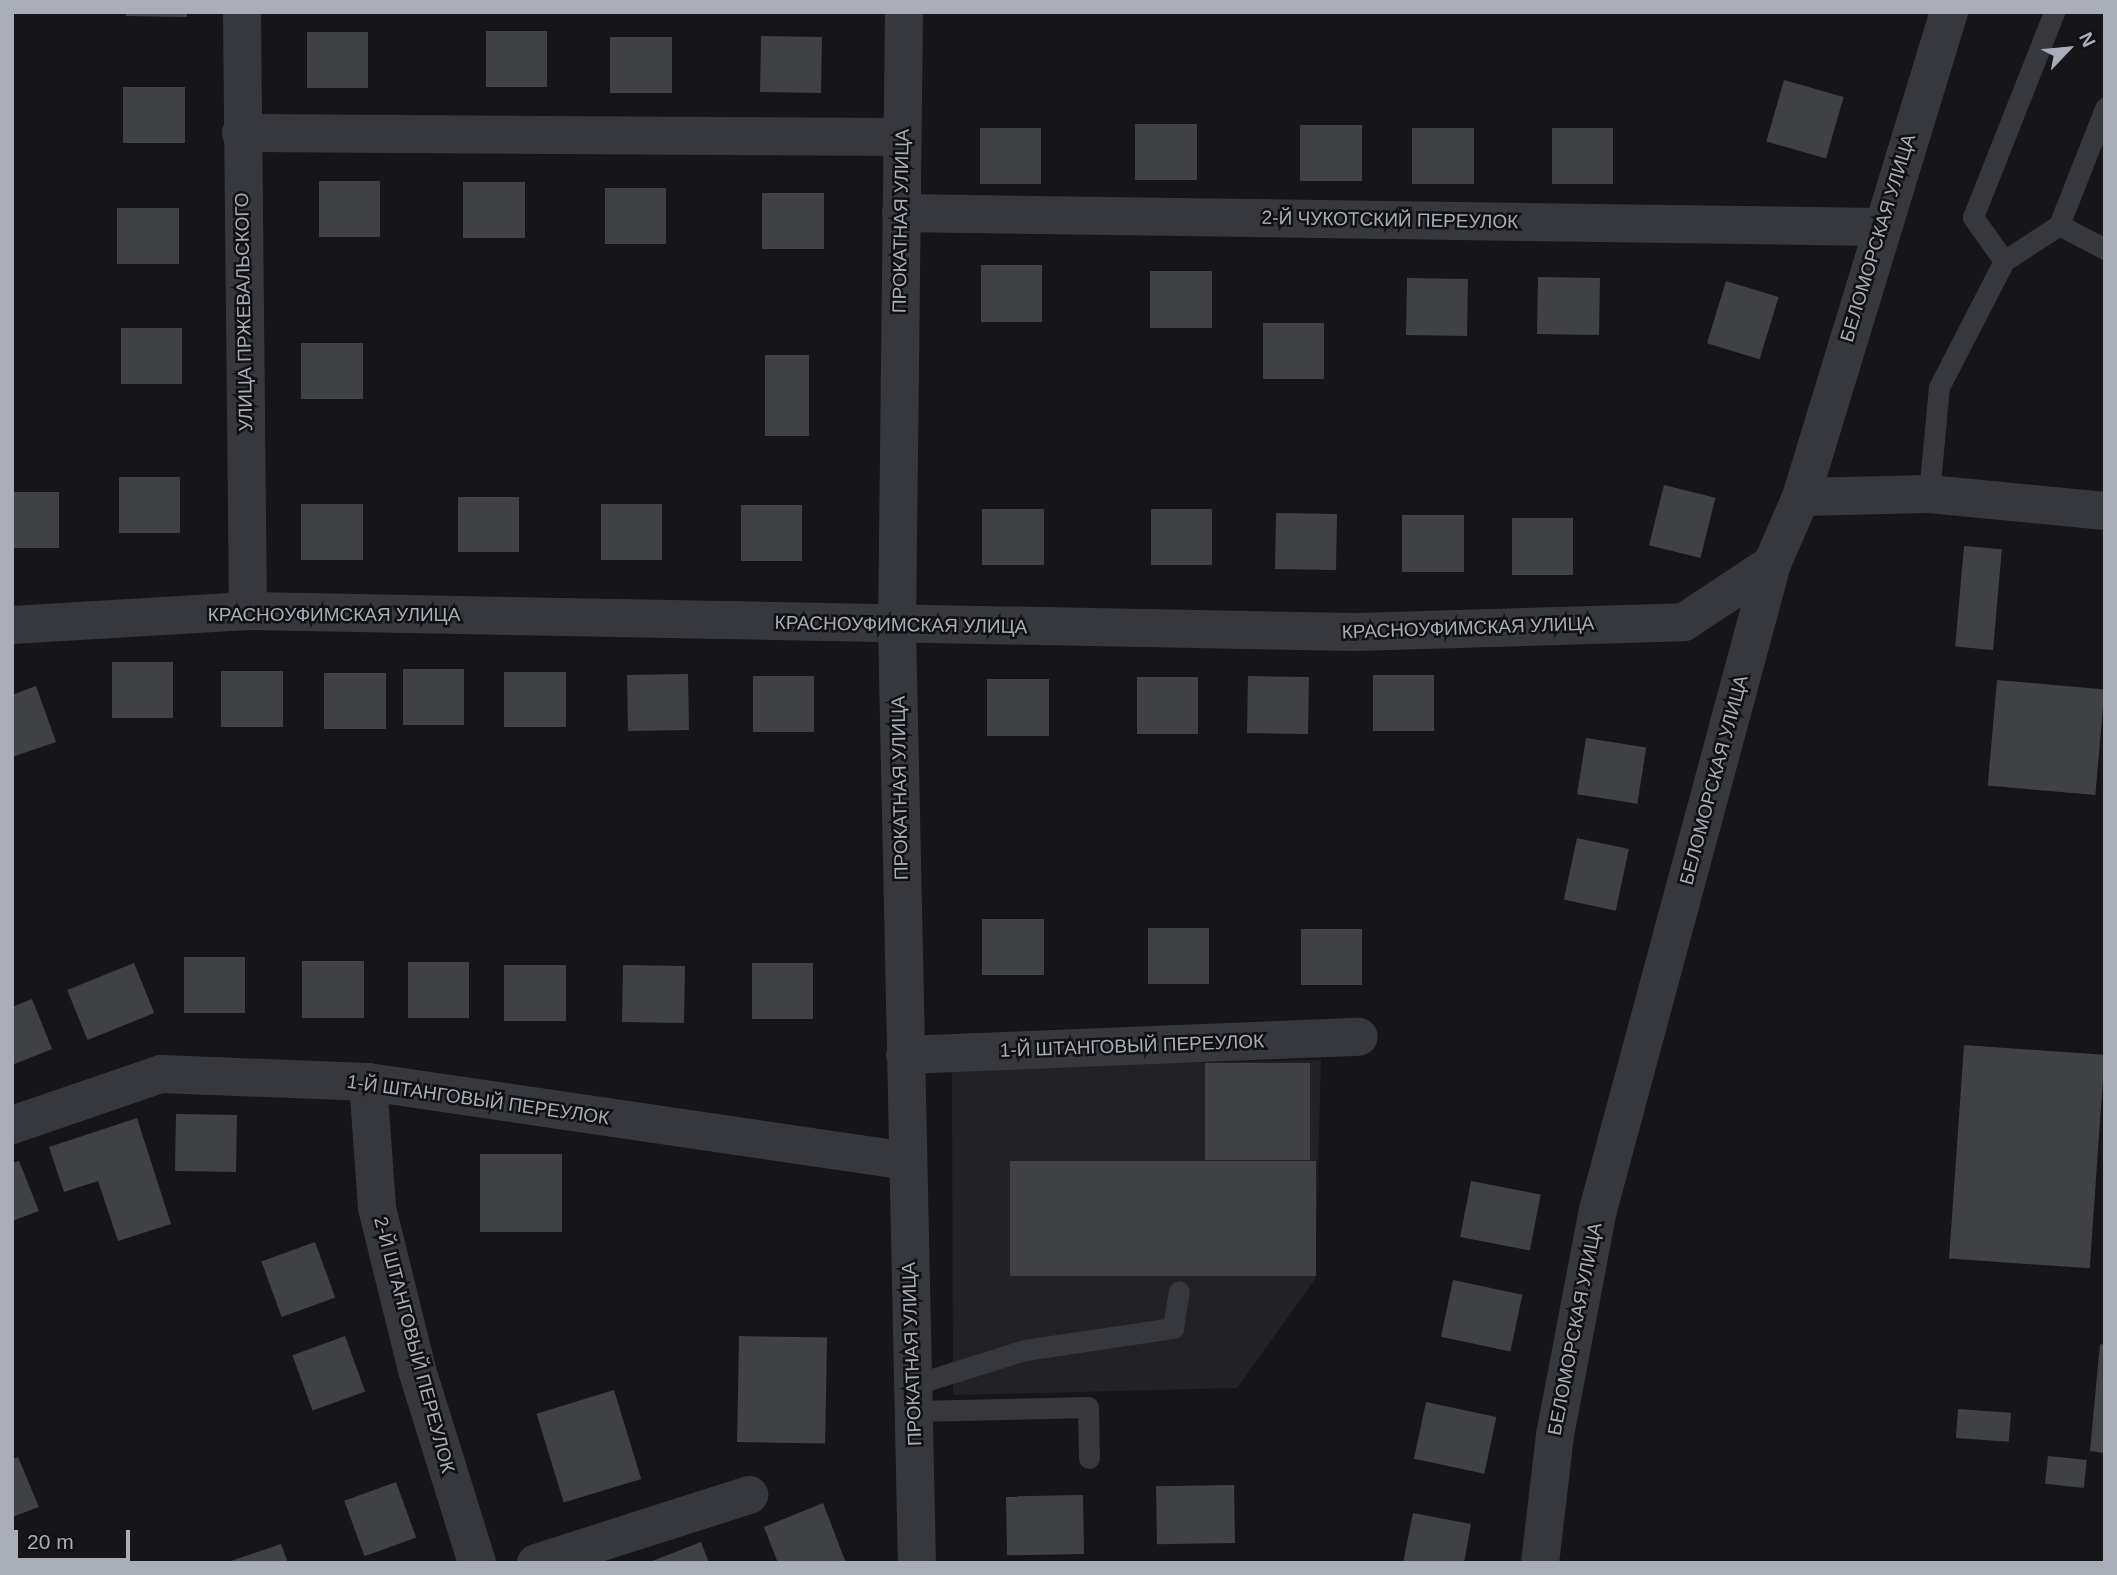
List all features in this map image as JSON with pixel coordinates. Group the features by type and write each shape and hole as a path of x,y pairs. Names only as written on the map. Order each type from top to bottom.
{"street":[{"name":"УЛИЦА ПРЖЕВАЛЬСКОГО","path":"242,12 241,133 248,611"},
{"name":"ПРОКАТНАЯ УЛИЦА","path":"904,12 897,626 917,1563"},
{"name":"БЕЛОМОРСКАЯ УЛИЦА","path":"1540,1563 1555,1435 1598,1210 1772,564 1801,497 1879,227 1949,12"},
{"path":"241,133 902,137"},
{"name":"2-Й ЧУКОТСКИЙ ПЕРЕУЛОК","path":"901,213 1879,227"},
{"path":"1801,497 1929,494 2105,511"},
{"name":"КРАСНОУФИМСКАЯ УЛИЦА","path":"12,625 248,611 897,626 1356,632 1684,622 1772,564"},
{"name":"1-Й ШТАНГОВЫЙ ПЕРЕУЛОК","path":"905,1055 1359,1037"},
{"name":"1-Й ШТАНГОВЫЙ ПЕРЕУЛОК","path":"12,1125 161,1074 368,1082 907,1161"},
{"name":"2-Й ШТАНГОВЫЙ ПЕРЕУЛОК","path":"368,1082 377,1208 417,1370 477,1563"},
{"path":"536,1563 750,1495"}],"lane":[{"path":"2004,261 1973,217 2054,12"},
{"path":"1929,494 1939,387 2004,261 2059,225 2105,108"},
{"path":"2059,225 2105,249"},
{"path":"913,1398 1025,1350 1173,1328 1179,1291"},
{"path":"913,1398 1088,1407 1089,1458"}],"shaded area":[{"path":"1321,1060 1315,1279 1237,1388 953,1395 952,1067"}],"building":[{"path":"126,12 187,12 187,17 126,16"},
{"path":"486,31 547,31 547,87 486,87"},
{"path":"307,32 368,32 368,88 307,88"},
{"path":"761,36 822,37 821,93 760,92"},
{"path":"610,37 672,37 672,93 610,93"},
{"path":"1784,80 1844,97 1826,159 1766,142"},
{"path":"123,87 185,87 185,143 123,143"},
{"path":"1135,124 1197,124 1197,180 1135,180"},
{"path":"1300,125 1362,125 1362,181 1300,181"},
{"path":"980,128 1041,128 1041,184 980,184"},
{"path":"1412,128 1474,128 1474,184 1412,184"},
{"path":"1552,128 1613,128 1613,184 1552,184"},
{"path":"319,181 380,181 380,237 319,237"},
{"path":"463,182 525,182 525,238 463,238"},
{"path":"605,188 666,188 666,244 605,244"},
{"path":"762,193 824,193 824,249 762,249"},
{"path":"117,208 179,208 179,264 117,264"},
{"path":"981,265 1042,265 1042,322 981,322"},
{"path":"1150,271 1212,271 1212,328 1150,328"},
{"path":"1538,277 1600,278 1599,335 1537,334"},
{"path":"1407,278 1468,279 1467,336 1406,335"},
{"path":"1726,281 1779,297 1760,359 1707,343"},
{"path":"1263,323 1324,323 1324,379 1263,379"},
{"path":"121,328 182,328 182,384 121,384"},
{"path":"301,343 363,343 363,399 301,399"},
{"path":"765,355 809,355 809,436 765,436"},
{"path":"119,477 180,477 180,533 119,533"},
{"path":"1664,485 1715,498 1700,558 1649,545"},
{"path":"12,492 59,492 59,548 12,548"},
{"path":"458,497 519,497 519,552 458,552"},
{"path":"301,504 363,504 363,560 301,560"},
{"path":"601,504 662,504 662,560 601,560"},
{"path":"741,505 802,505 802,561 741,561"},
{"path":"982,509 1044,509 1044,565 982,565"},
{"path":"1151,509 1212,509 1212,565 1151,565"},
{"path":"1276,513 1337,514 1336,570 1275,569"},
{"path":"1402,515 1464,515 1464,572 1402,572"},
{"path":"1512,518 1573,518 1573,575 1512,575"},
{"path":"1964,546 2002,549 1993,650 1955,647"},
{"path":"112,662 173,662 173,718 112,718"},
{"path":"403,669 464,669 464,725 403,725"},
{"path":"221,671 283,671 283,727 221,727"},
{"path":"504,672 566,672 566,727 504,727"},
{"path":"324,673 386,673 386,729 324,729"},
{"path":"688,674 689,730 628,731 627,675"},
{"path":"1373,675 1434,675 1434,731 1373,731"},
{"path":"753,676 814,676 814,732 753,732"},
{"path":"1248,676 1309,677 1308,734 1247,733"},
{"path":"1137,677 1198,677 1198,734 1137,734"},
{"path":"987,679 1049,679 1049,736 987,736"},
{"path":"1997,680 2105,689 2095,795 1988,786"},
{"path":"36,686 56,742 12,757 12,695"},
{"path":"1586,738 1646,748 1637,804 1577,794"},
{"path":"1577,838 1629,849 1616,911 1564,900"},
{"path":"982,919 1044,919 1044,975 982,975"},
{"path":"1148,928 1209,928 1209,984 1148,984"},
{"path":"1301,929 1362,929 1362,985 1301,985"},
{"path":"184,957 245,957 245,1013 184,1013"},
{"path":"302,961 364,961 364,1018 302,1018"},
{"path":"408,962 469,962 469,1018 408,1018"},
{"path":"134,963 154,1013 87,1040 67,990"},
{"path":"752,963 813,963 813,1019 752,1019"},
{"path":"504,965 566,965 566,1021 504,1021"},
{"path":"623,965 685,966 684,1023 622,1022"},
{"path":"32,999 52,1049 12,1065 12,1007"},
{"path":"1964,1045 2105,1055 2090,1268 1949,1258"},
{"path":"1205,1063 1310,1063 1310,1160 1205,1160"},
{"path":"176,1114 237,1115 236,1172 175,1171"},
{"path":"137,1118 171,1224 118,1241 98,1181 64,1192 49,1147"},
{"path":"480,1154 562,1154 562,1232 480,1232"},
{"path":"19,1161 39,1211 12,1221 12,1163"},
{"path":"1010,1161 1316,1161 1316,1276 1010,1276"},
{"path":"1471,1181 1541,1195 1530,1251 1460,1237"},
{"path":"315,1242 335,1297 282,1317 261,1261"},
{"path":"1453,1280 1522,1295 1510,1351 1441,1337"},
{"path":"345,1336 365,1391 313,1411 292,1355"},
{"path":"739,1336 827,1338 825,1444 737,1442"},
{"path":"2100,1344 2105,1345 2105,1453 2090,1451"},
{"path":"614,1390 641,1479 564,1503 537,1414"},
{"path":"1426,1402 1496,1417 1484,1474 1414,1459"},
{"path":"1958,1409 2011,1413 2009,1442 1956,1438"},
{"path":"2048,1456 2087,1460 2084,1488 2045,1484"},
{"path":"18,1457 39,1507 12,1517 12,1459"},
{"path":"396,1482 416,1537 364,1556 344,1501"},
{"path":"1234,1485 1235,1543 1157,1544 1156,1486"},
{"path":"1083,1495 1084,1554 1007,1555 1006,1496"},
{"path":"823,1503 846,1563 778,1563 764,1527"},
{"path":"1413,1513 1471,1524 1464,1563 1403,1563"},
{"path":"701,1542 709,1563 647,1563"},
{"path":"281,1544 288,1563 228,1563 228,1562"}]}
